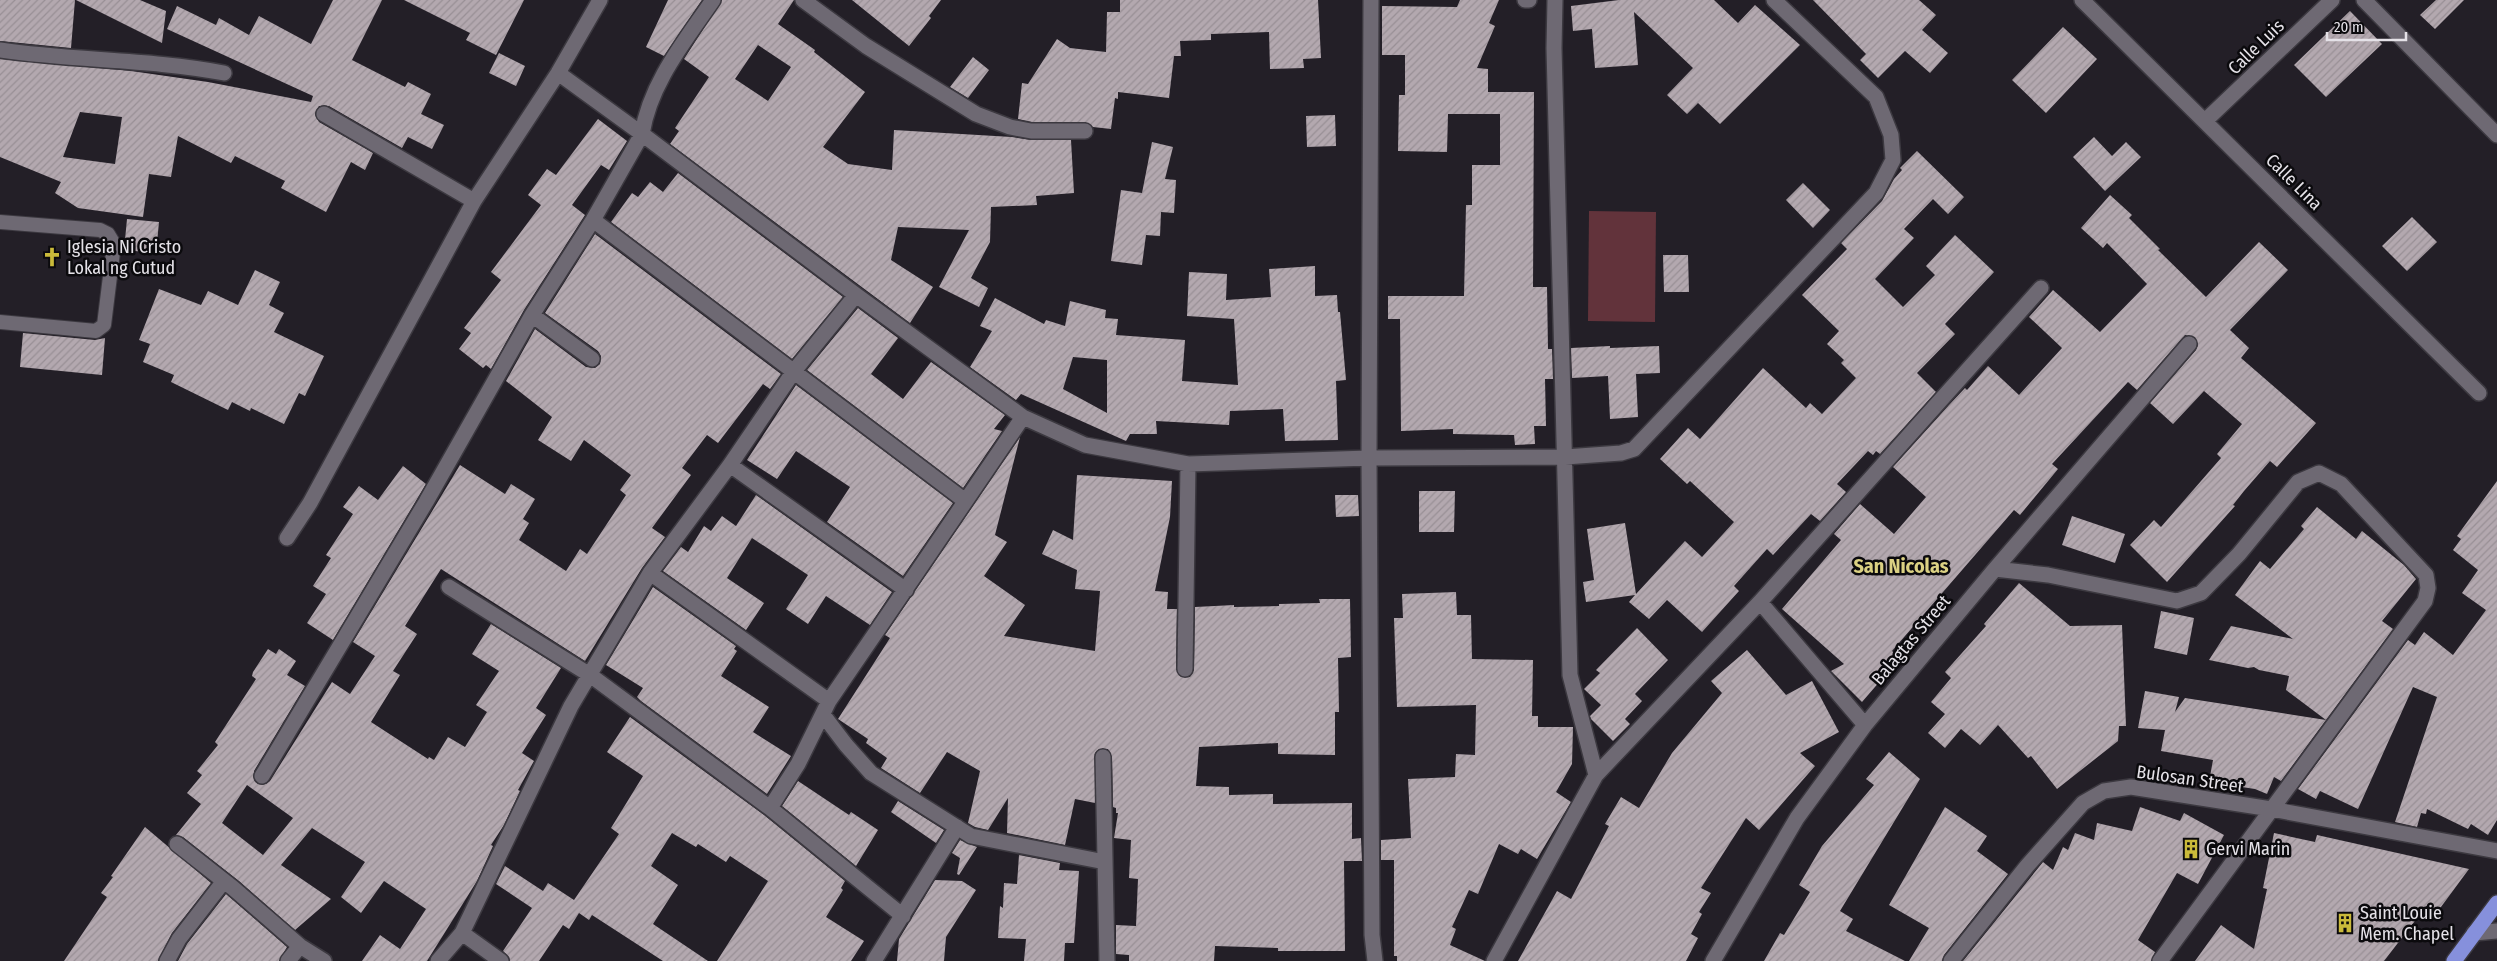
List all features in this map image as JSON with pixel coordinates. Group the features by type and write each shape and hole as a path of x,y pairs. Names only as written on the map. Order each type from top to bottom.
{"highway":[{"path":"2454,961 2497,902"}],"street":[{"path":"287,538 310,503 474,201 558,73 600,0"},
{"path":"262,776 426,502 532,315 593,220 642,134 645,114 659,81 713,0"},
{"path":"803,0 866,46 976,114 1010,127 1031,131 1085,130"},
{"path":"1371,0 1369,458 1372,925 1375,961"},
{"path":"1555,0 1554,48 1570,675 1596,775"},
{"path":"558,73 1023,417 1085,445 1188,464 1369,458 1565,457 1620,453 1634,449 1876,193 1893,160 1891,134 1876,97 1774,0"},
{"name":"Calle Lina","path":"2082,0 2479,393"},
{"name":"Calle Luis","path":"2206,121 2332,0"},
{"path":"2364,0 2497,135"},
{"path":"0,50 32,55 183,65 224,73"},
{"path":"324,114 474,201"},
{"path":"593,220 964,500"},
{"path":"1494,961 1596,775 1760,602 2041,288"},
{"path":"438,961 462,933 571,706 650,573 730,466 794,372 856,295"},
{"path":"532,315 592,359"},
{"name":"Balagtas Street","path":"1713,961 1798,818 1865,725 1995,569 2189,344"},
{"path":"770,808 798,764 827,708 964,500 1023,417"},
{"path":"1185,669 1188,464"},
{"path":"730,466 906,590"},
{"path":"1995,569 2048,575 2177,601 2189,598 2201,593 2239,554 2298,482 2319,473 2341,484 2426,576 2428,588 2425,601 2160,961"},
{"path":"650,573 827,708 846,745 871,774 971,836 1105,862"},
{"path":"449,587 590,675 770,808 903,916"},
{"path":"1760,602 1865,725"},
{"path":"1103,758 1107,961"},
{"name":"Bulosan Street","path":"1951,961 2027,866 2083,803 2104,792 2130,788 2271,809 2497,852"},
{"path":"874,961 957,827"},
{"path":"177,844 224,881 300,946 324,961"},
{"path":"167,961 179,939 224,881"},
{"path":"2474,933 2497,931"},
{"path":"462,933 502,961"},
{"path":"288,961 300,946"}],"lane":[{"path":"0,222 100,230 108,234 114,244 104,325 96,331 0,322"}],"shaded area":[{"path":"1589,211 1656,212 1655,322 1588,321"}],"building":[{"path":"0,0 75,0 71,48 0,41"},
{"path":"76,0 140,0 166,11 162,43"},
{"path":"333,0 382,0 352,60 405,87 408,82 431,94 421,114 444,125 432,149 408,137 402,148 329,106 319,106 315,114 319,122 373,153 365,170 351,162 326,212 281,188 285,181 235,156 231,163 178,136 171,177 149,174 143,217 78,208 55,193 61,182 0,157 0,59 131,71 208,82 311,102 313,96 167,29 177,6 216,25 219,18 249,35 259,16 311,44","holes":["80,112 122,117 115,164 63,157"]},
{"path":"404,0 524,0 496,55 466,40 470,33"},
{"path":"668,0 702,0 664,56 646,47"},
{"path":"722,0 794,0 778,24 815,50 814,52 865,92 823,147 848,164 892,170 894,130 1012,137 1031,140 1071,140 1074,193 1036,196 1037,205 991,207 990,242 971,278 988,288 979,307 939,287 969,230 898,227 891,260 933,287 910,323 670,144 679,131 675,128 709,77 684,59","holes":["758,45 791,67 768,101 735,79"]},
{"path":"852,0 941,0 929,16 931,18 909,46"},
{"path":"1120,0 1318,0 1321,58 1303,59 1304,68 1270,69 1269,32 1211,34 1211,40 1180,41 1181,56 1174,56 1169,98 1118,92 1118,99 1115,98 1111,129 1093,127 1085,122 1032,122 1018,119 1022,83 1028,84 1057,39 1070,48 1106,52 1107,12 1120,12"},
{"path":"1460,0 1499,0 1489,23 1495,26 1477,68 1488,69 1488,92 1534,92 1533,287 1547,287 1548,349 1552,349 1553,379 1545,379 1546,426 1534,426 1535,444 1515,445 1514,435 1453,434 1453,429 1401,431 1400,319 1388,319 1388,296 1464,296 1466,205 1472,205 1472,165 1500,165 1500,114 1448,114 1447,152 1398,151 1399,95 1405,95 1405,55 1382,55 1382,6 1457,7"},
{"path":"1619,0 1714,0 1738,23 1755,5 1800,45 1720,124 1698,103 1687,114 1667,95 1693,68 1634,12 1638,65 1595,68 1592,29 1573,31 1571,6"},
{"path":"1813,0 1919,0 1936,15 1922,30 1948,53 1930,73 1905,51 1878,78 1860,60 1866,54"},
{"path":"2436,0 2464,0 2435,29 2420,15"},
{"path":"2350,11 2382,44 2326,97 2294,65"},
{"path":"2063,27 2097,59 2046,113 2012,80"},
{"path":"499,53 525,66 516,86 489,73"},
{"path":"973,57 989,70 968,98 950,87"},
{"path":"1335,115 1336,146 1307,147 1306,116"},
{"path":"598,119 627,141 609,170 601,165 572,205 585,215 524,310 491,369 486,365 483,368 459,349 471,333 464,328 501,280 491,272 541,205 528,195 547,169 556,175"},
{"path":"2094,137 2112,156 2126,142 2141,157 2105,191 2073,157"},
{"path":"1152,142 1173,147 1165,179 1176,180 1174,213 1161,212 1160,236 1146,235 1142,265 1111,261 1121,190 1142,193"},
{"path":"1917,151 1964,197 1948,214 1933,199 1904,229 1914,238 1875,279 1903,307 1935,275 1926,266 1955,235 1994,272 1945,324 1955,334 1917,373 1936,392 1880,454 1876,451 1873,455 1868,451 1837,484 1846,492 1820,521 1811,514 1773,555 1767,549 1734,586 1739,591 1702,632 1667,600 1649,619 1629,602 1635,595 1586,602 1583,582 1594,580 1587,529 1625,523 1636,594 1685,541 1702,557 1734,522 1690,481 1687,484 1660,459 1688,428 1700,439 1763,368 1806,408 1810,403 1822,414 1856,378 1841,363 1844,360 1827,344 1839,331 1802,295 1847,249 1841,243 1882,201 1894,179 1902,170 1900,168"},
{"path":"678,173 843,297 792,359 611,222 632,193 638,197 650,182 663,192"},
{"path":"1803,183 1830,210 1813,228 1786,200"},
{"path":"2110,195 2132,215 2129,218 2160,249 2158,250 2206,297 2259,242 2288,270 2230,330 2249,348 2241,358 2316,423 2277,467 2270,461 2233,505 2235,506 2167,582 2130,545 2154,520 2161,527 2221,458 2217,454 2242,424 2204,391 2173,424 2150,403 2196,350 2198,345 2195,337 2185,335 2137,390 2128,382 2052,464 2058,469 2020,515 2014,510 1892,651 1900,658 1862,702 1831,671 1844,664 1782,609 1841,540 1834,534 1860,504 1894,534 1926,497 1893,467 1949,405 1965,388 1967,390 1988,366 2019,395 2062,348 2029,317 2053,290 2100,332 2147,284 2107,243 2103,248 2081,228"},
{"path":"2412,217 2437,242 2407,271 2382,246"},
{"path":"127,219 159,222 156,253 124,250"},
{"path":"595,234 781,374 770,389 763,384 718,443 707,435 682,468 691,475 652,528 665,537 642,568 585,661 441,569 405,626 417,634 393,671 400,675 371,722 428,759 429,757 434,760 448,737 465,747 487,712 476,705 499,671 472,654 491,624 561,668 536,708 546,715 522,753 534,761 518,790 520,791 504,825 491,845 493,846 477,881 427,961 362,961 380,935 400,949 426,909 384,881 361,913 341,897 365,862 312,828 281,865 331,899 295,930 239,881 183,837 176,835 201,804 187,793 202,775 197,771 218,745 215,742 256,679 252,676 253,672 268,649 276,654 279,649 296,661 287,675 305,686 254,771 254,780 258,784 266,784 270,781 332,682 350,694 375,656 353,642 460,465 505,494 511,484 535,499 523,519 529,523 519,540 566,571 580,549 587,554 626,495 620,490 631,475 584,440 571,461 538,440 552,417 506,381 535,329 586,367 595,368 600,364 601,356 598,351 545,313","holes":["247,785 293,818 263,855 222,823"]},
{"path":"1663,255 1688,255 1689,292 1664,292"},
{"path":"1315,266 1315,296 1337,295 1346,380 1336,381 1338,440 1285,441 1283,409 1230,411 1229,425 1156,421 1157,434 1130,434 1126,441 1021,394 1016,400 970,367 992,331 980,326 995,298 1044,324 1046,320 1065,326 1070,301 1106,310 1105,318 1118,319 1116,335 1185,340 1182,381 1238,385 1234,319 1187,316 1189,272 1227,274 1226,300 1271,297 1269,269","holes":["1073,357 1107,360 1107,413 1063,389"]},
{"path":"255,270 280,282 269,305 284,313 274,332 324,356 305,396 299,393 284,424 251,408 250,411 232,402 228,410 171,382 174,375 143,362 150,344 139,340 159,289 201,305 208,291 238,305"},
{"path":"858,308 898,338 871,374 903,399 931,362 1005,415 994,429 1002,431 963,488 807,370"},
{"path":"23,333 95,340 105,338 102,375 20,367"},
{"path":"1610,346 1610,348 1659,346 1660,373 1636,374 1638,417 1610,419 1608,376 1572,378 1571,348"},
{"path":"796,385 953,503 903,576 827,522 850,487 796,451 777,479 747,460"},
{"path":"1020,437 995,535 1007,542 984,576 1025,605 1004,636 1095,651 1100,591 1075,589 1077,570 1042,554 1053,530 1073,540 1077,475 1172,481 1170,517 1155,591 1168,592 1167,609 1177,609 1176,669 1181,677 1190,677 1194,670 1195,607 1234,605 1234,607 1279,606 1279,604 1320,603 1319,599 1350,599 1351,657 1338,658 1339,712 1335,712 1335,755 1278,754 1278,743 1199,747 1196,786 1229,787 1229,795 1273,794 1273,804 1352,803 1352,839 1361,838 1362,861 1344,861 1345,951 1278,951 1278,948 1215,946 1214,961 1129,961 1129,955 1116,954 1116,925 1136,926 1138,879 1129,878 1131,840 1114,838 1118,813 1116,813 1116,808 1113,807 1112,757 1108,749 1099,749 1095,753 1095,803 1075,799 1065,845 1007,833 1008,798 988,830 975,827 968,823 980,771 947,752 920,793 881,768 887,758 866,743 868,739 838,719 890,638 885,635"},
{"path":"403,466 426,484 333,640 307,623 326,594 313,586 331,558 326,555 353,514 343,507 359,486 378,500"},
{"path":"2497,481 2497,820 2488,835 2471,824 2468,829 2427,809 2426,814 2421,813 2417,827 2395,822 2437,697 2413,687 2358,809 2320,791 2316,799 2298,789 2408,640 2415,645 2424,632 2453,655 2486,610 2462,593 2478,570 2453,550 2461,539 2457,536"},
{"path":"1419,491 1455,491 1454,532 1419,532"},
{"path":"756,495 892,592 870,625 826,596 808,624 786,609 808,575 752,538 727,578 764,603 746,630 663,571 681,547 688,552 704,526 711,531 722,516 736,526"},
{"path":"1335,495 1358,495 1359,516 1336,517"},
{"path":"2317,507 2356,539 2362,531 2404,565 2416,579 2382,621 2393,629 2326,720 2286,690 2289,676 2259,670 2254,667 2248,668 2209,660 2231,626 2293,639 2235,595 2260,561 2270,569 2304,529 2301,526"},
{"path":"2072,516 2125,534 2115,563 2062,545"},
{"path":"2019,583 2070,626 2122,625 2126,726 2119,726 2118,741 2057,789 2031,756 2028,758 1998,725 1980,745 1961,729 1945,748 1928,733 1945,714 1931,702 1951,678 1945,672 1986,626 1984,624"},
{"path":"653,587 736,646 734,649 737,651 721,676 769,707 753,732 791,756 767,794 641,701 637,697 643,688 606,665"},
{"path":"1456,592 1457,615 1471,615 1472,659 1533,660 1532,716 1538,716 1538,727 1573,727 1572,764 1556,792 1571,802 1537,859 1521,849 1518,854 1499,844 1478,894 1469,890 1452,927 1456,929 1450,945 1485,961 1397,961 1397,956 1394,956 1394,860 1381,860 1381,840 1411,838 1408,779 1455,777 1456,754 1475,755 1476,705 1397,707 1394,618 1403,618 1402,594"},
{"path":"2161,611 2194,618 2187,655 2154,648"},
{"path":"1637,628 1668,660 1635,694 1642,701 1625,719 1630,724 1613,741 1591,719 1590,716 1601,705 1584,689 1600,673 1596,670"},
{"path":"1747,650 1786,695 1812,681 1839,732 1800,753 1815,766 1759,830 1746,818 1701,888 1711,893 1699,912 1702,914 1691,934 1698,938 1686,961 1518,961 1557,891 1571,899 1609,826 1605,824 1621,797 1639,808 1672,753 1722,693 1711,681"},
{"path":"2145,691 2179,697 2175,712 2185,698 2326,720 2281,781 2274,777 2267,794 2255,789 2209,782 2213,760 2161,751 2165,730 2138,728"},
{"path":"630,717 764,815 845,881 841,888 843,890 826,917 864,941 851,961 717,961 768,881 730,856 726,862 698,844 696,847 672,833 651,866 678,885 653,924 708,961 663,961 592,915 589,920 579,913 569,929 563,925 539,961 510,961 503,951 532,908 496,884 505,866 543,891 548,883 574,900 619,834 611,828 643,776 607,752"},
{"path":"1889,752 1920,779 1840,911 1853,919 1846,931 1905,961 1764,961 1780,933 1784,935 1810,892 1799,885 1822,846 1874,785 1866,779"},
{"path":"798,781 849,815 851,812 878,830 856,866 782,806"},
{"path":"898,801 944,830 936,843 891,812"},
{"path":"1945,807 1987,836 1977,851 2008,874 1944,955 1942,961 1909,961 1929,928 1889,905"},
{"path":"2140,807 2180,821 2184,813 2224,835 2198,884 2177,873 2138,940 2155,952 2151,961 1963,961 2043,862 2053,870 2063,847 2068,850 2075,833 2094,840 2097,823 2132,831"},
{"path":"145,827 211,883 172,933 158,961 64,961 107,897 101,893 113,877 111,876"},
{"path":"2274,833 2315,842 2317,835 2469,869 2438,911 2428,904 2384,961 2195,961 2221,925 2254,949 2267,889 2263,888"},
{"path":"960,840 977,847 959,875 957,874 960,858 952,853"},
{"path":"1019,855 1060,863 1059,870 1079,871 1074,943 1065,943 1064,961 1024,961 1026,939 998,938 1000,906 1003,908 1004,883 1017,884"},
{"path":"935,880 962,881 976,890 946,937 944,961 897,961 899,939"},
{"path":"226,894 287,947 279,961 178,961 187,944"}],"place":[{"name":"Iglesia Ni Cristo Lokal ng Cutud","path":"52,257"},
{"name":"Gervi Marin","path":"2191,849"},
{"name":"Saint Louie Mem. Chapel","path":"2345,923"}],"district":[{"name":"San Nicolas","path":"1901,566"}]}
